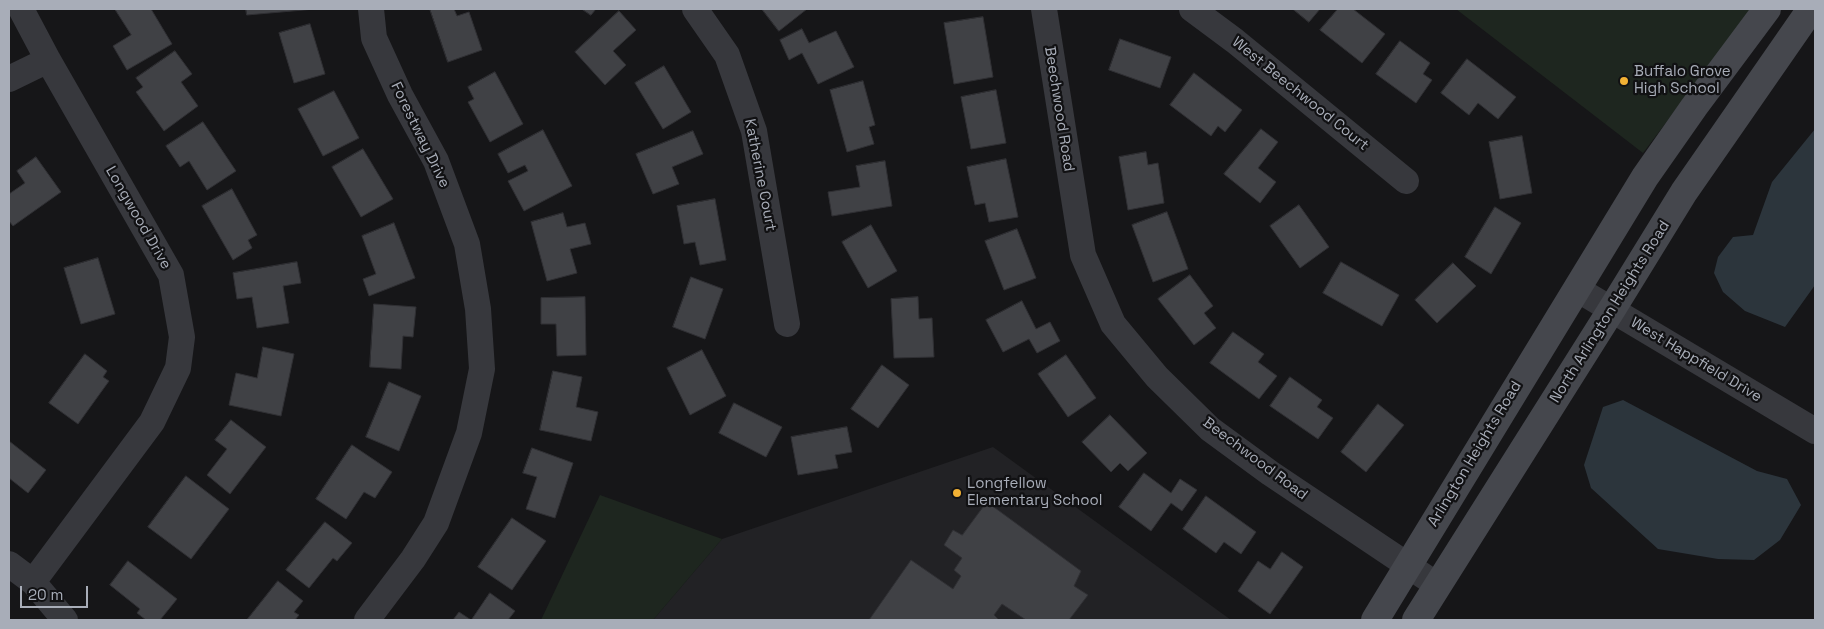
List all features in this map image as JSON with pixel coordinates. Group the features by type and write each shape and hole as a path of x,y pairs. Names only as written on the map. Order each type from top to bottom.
{"main road":[{"path":"1577,289 1645,178 1694,107 1767,9"},
{"name":"North Arlington Heights Road","path":"1416,620 1612,310 1684,192 1811,9"},
{"name":"Arlington Heights Road","path":"1375,620 1577,289"}],"street":[{"name":"Longwood Drive","path":"21,9 48,60 171,275 182,337 178,368 152,422 33,582"},
{"name":"Forestway Drive","path":"367,620 413,560 436,523 469,433 482,369 478,309 467,244 436,161 400,95 374,38 371,9"},
{"name":"Katherine Court","path":"695,9 727,55 754,130 787,324"},
{"name":"Beechwood Road","path":"1044,9 1083,255 1113,324 1157,377 1210,429 1270,473 1438,585"},
{"name":"West Beechwood Court","path":"1192,9 1235,41 1406,181"},
{"path":"9,79 48,60"},
{"name":"West Happfield Drive","path":"1577,289 1815,430"},
{"path":"9,564 33,582 65,620"}],"shaded area":[{"name":"Buffalo Grove High School","path":"1456,9 1752,9 1643,153"},
{"path":"1815,129 1815,285 1785,327 1745,311 1723,292 1714,273 1718,257 1733,237 1753,235 1772,182"},
{"path":"1623,400 1757,471 1787,479 1801,505 1780,540 1754,560 1718,559 1658,549 1591,488 1584,465 1603,407"},
{"name":"Longfellow Elementary School","path":"993,447 1231,620 653,620 722,539"},
{"path":"600,495 722,539 653,620 541,620"}],"building":[{"path":"115,9 151,9 172,44 127,70 113,46 131,35"},
{"path":"246,9 315,9 247,15"},
{"path":"430,9 454,9 457,16 469,12 482,50 448,62"},
{"path":"582,9 596,9 591,15"},
{"path":"762,9 807,9 779,31"},
{"path":"1293,9 1320,9 1309,22"},
{"path":"1338,9 1353,9 1385,34 1362,63 1320,30"},
{"path":"619,11 636,30 613,51 626,65 605,85 575,52"},
{"path":"983,17 993,77 954,84 944,23"},
{"path":"310,24 325,74 294,83 279,33"},
{"path":"802,29 809,43 836,31 854,67 818,84 802,53 789,60 780,40"},
{"path":"1120,39 1171,57 1160,88 1109,70"},
{"path":"1400,41 1430,63 1423,74 1432,80 1416,103 1376,74"},
{"path":"175,51 192,74 181,82 198,106 164,131 136,92 143,87 136,78"},
{"path":"1467,59 1516,97 1498,119 1478,103 1469,115 1441,93"},
{"path":"664,66 691,112 663,129 635,83"},
{"path":"495,72 523,124 490,142 468,102 474,99 468,87"},
{"path":"1194,73 1242,110 1225,132 1218,126 1211,136 1170,105"},
{"path":"863,81 875,125 869,127 874,144 847,152 830,90"},
{"path":"996,90 1006,143 971,149 961,97"},
{"path":"334,91 359,138 323,156 298,109"},
{"path":"203,122 236,171 207,190 189,161 180,167 166,146"},
{"path":"1261,129 1278,142 1258,168 1276,182 1260,203 1224,174"},
{"path":"543,130 572,186 524,211 508,181 528,171 525,165 508,173 498,154"},
{"path":"693,131 703,154 672,167 679,184 653,194 636,154"},
{"path":"1522,136 1532,193 1500,199 1489,142"},
{"path":"363,149 393,199 361,217 332,167"},
{"path":"1146,152 1148,165 1158,163 1164,203 1128,210 1119,157"},
{"path":"36,157 61,192 13,226 9,221 9,194 25,183 17,171"},
{"path":"1006,159 1018,217 989,222 985,203 975,205 967,167"},
{"path":"885,161 892,206 832,216 828,192 860,187 856,166"},
{"path":"232,189 257,235 248,240 252,248 233,260 202,206"},
{"path":"715,199 726,260 700,265 695,242 684,244 677,206"},
{"path":"1299,205 1329,247 1300,268 1270,226"},
{"path":"1495,207 1521,223 1491,274 1465,257"},
{"path":"1167,212 1188,269 1153,282 1132,225"},
{"path":"563,213 567,227 585,223 591,244 570,249 577,273 547,281 531,222"},
{"path":"394,223 415,278 369,296 363,279 376,274 362,236"},
{"path":"871,225 897,271 868,288 842,242"},
{"path":"1017,229 1036,278 1004,290 985,241"},
{"path":"98,258 115,314 81,324 64,268"},
{"path":"297,262 301,283 283,286 289,323 257,328 252,297 237,299 233,273"},
{"path":"1341,262 1399,295 1382,326 1323,293"},
{"path":"1453,263 1476,286 1437,323 1415,300"},
{"path":"1190,275 1213,306 1204,313 1216,328 1194,345 1158,299"},
{"path":"691,277 723,289 705,339 673,327"},
{"path":"585,297 586,355 557,356 556,324 541,324 541,298"},
{"path":"918,297 919,319 932,318 934,357 894,358 891,299"},
{"path":"1022,301 1036,329 1050,322 1060,341 1037,353 1029,339 1003,352 986,320"},
{"path":"374,304 416,307 413,337 403,336 401,369 370,367"},
{"path":"1233,332 1264,354 1258,362 1277,376 1259,399 1210,363"},
{"path":"263,347 294,354 281,416 229,405 236,373 257,378"},
{"path":"702,350 726,396 690,415 667,368"},
{"path":"85,354 107,371 103,377 109,381 78,424 49,403"},
{"path":"1066,355 1096,398 1068,417 1038,374"},
{"path":"882,365 909,385 878,428 851,409"},
{"path":"553,371 582,377 576,407 598,412 591,441 540,430"},
{"path":"1290,377 1322,400 1317,407 1333,418 1318,439 1270,406"},
{"path":"389,382 421,396 399,451 366,437"},
{"path":"734,403 782,427 766,457 719,433"},
{"path":"1378,404 1404,425 1366,472 1341,452"},
{"path":"1110,415 1147,453 1128,471 1120,463 1111,472 1082,442"},
{"path":"231,420 266,447 230,494 207,475 227,449 215,440"},
{"path":"847,427 852,452 835,455 838,468 798,475 791,437"},
{"path":"9,441 46,470 28,493 9,478"},
{"path":"352,445 392,472 375,498 364,492 346,519 316,499"},
{"path":"532,448 573,463 555,518 526,509 537,477 523,473"},
{"path":"1144,473 1171,493 1180,479 1197,490 1182,511 1171,503 1151,531 1119,507"},
{"path":"186,476 229,509 191,559 148,527"},
{"path":"1206,496 1256,532 1241,554 1224,542 1216,553 1183,529"},
{"path":"987,502 1081,571 1074,586 1088,595 1069,620 1026,620 1002,604 994,615 999,620 869,620 911,560 953,589 961,576 954,570 962,558 944,545 953,530 962,535"},
{"path":"512,518 546,541 512,590 478,567"},
{"path":"325,522 352,543 337,561 333,558 309,588 286,570"},
{"path":"1282,552 1303,567 1270,614 1238,591 1258,561 1270,569"},
{"path":"128,561 177,599 160,620 146,620 137,613 140,609 110,585"},
{"path":"278,581 303,601 294,612 299,615 295,620 247,620"},
{"path":"490,593 515,611 508,620 471,620"},
{"path":"459,612 471,620 453,620"}],"place":[{"name":"Buffalo Grove High School","path":"1624,81"},
{"name":"Longfellow Elementary School","path":"957,493"}]}
